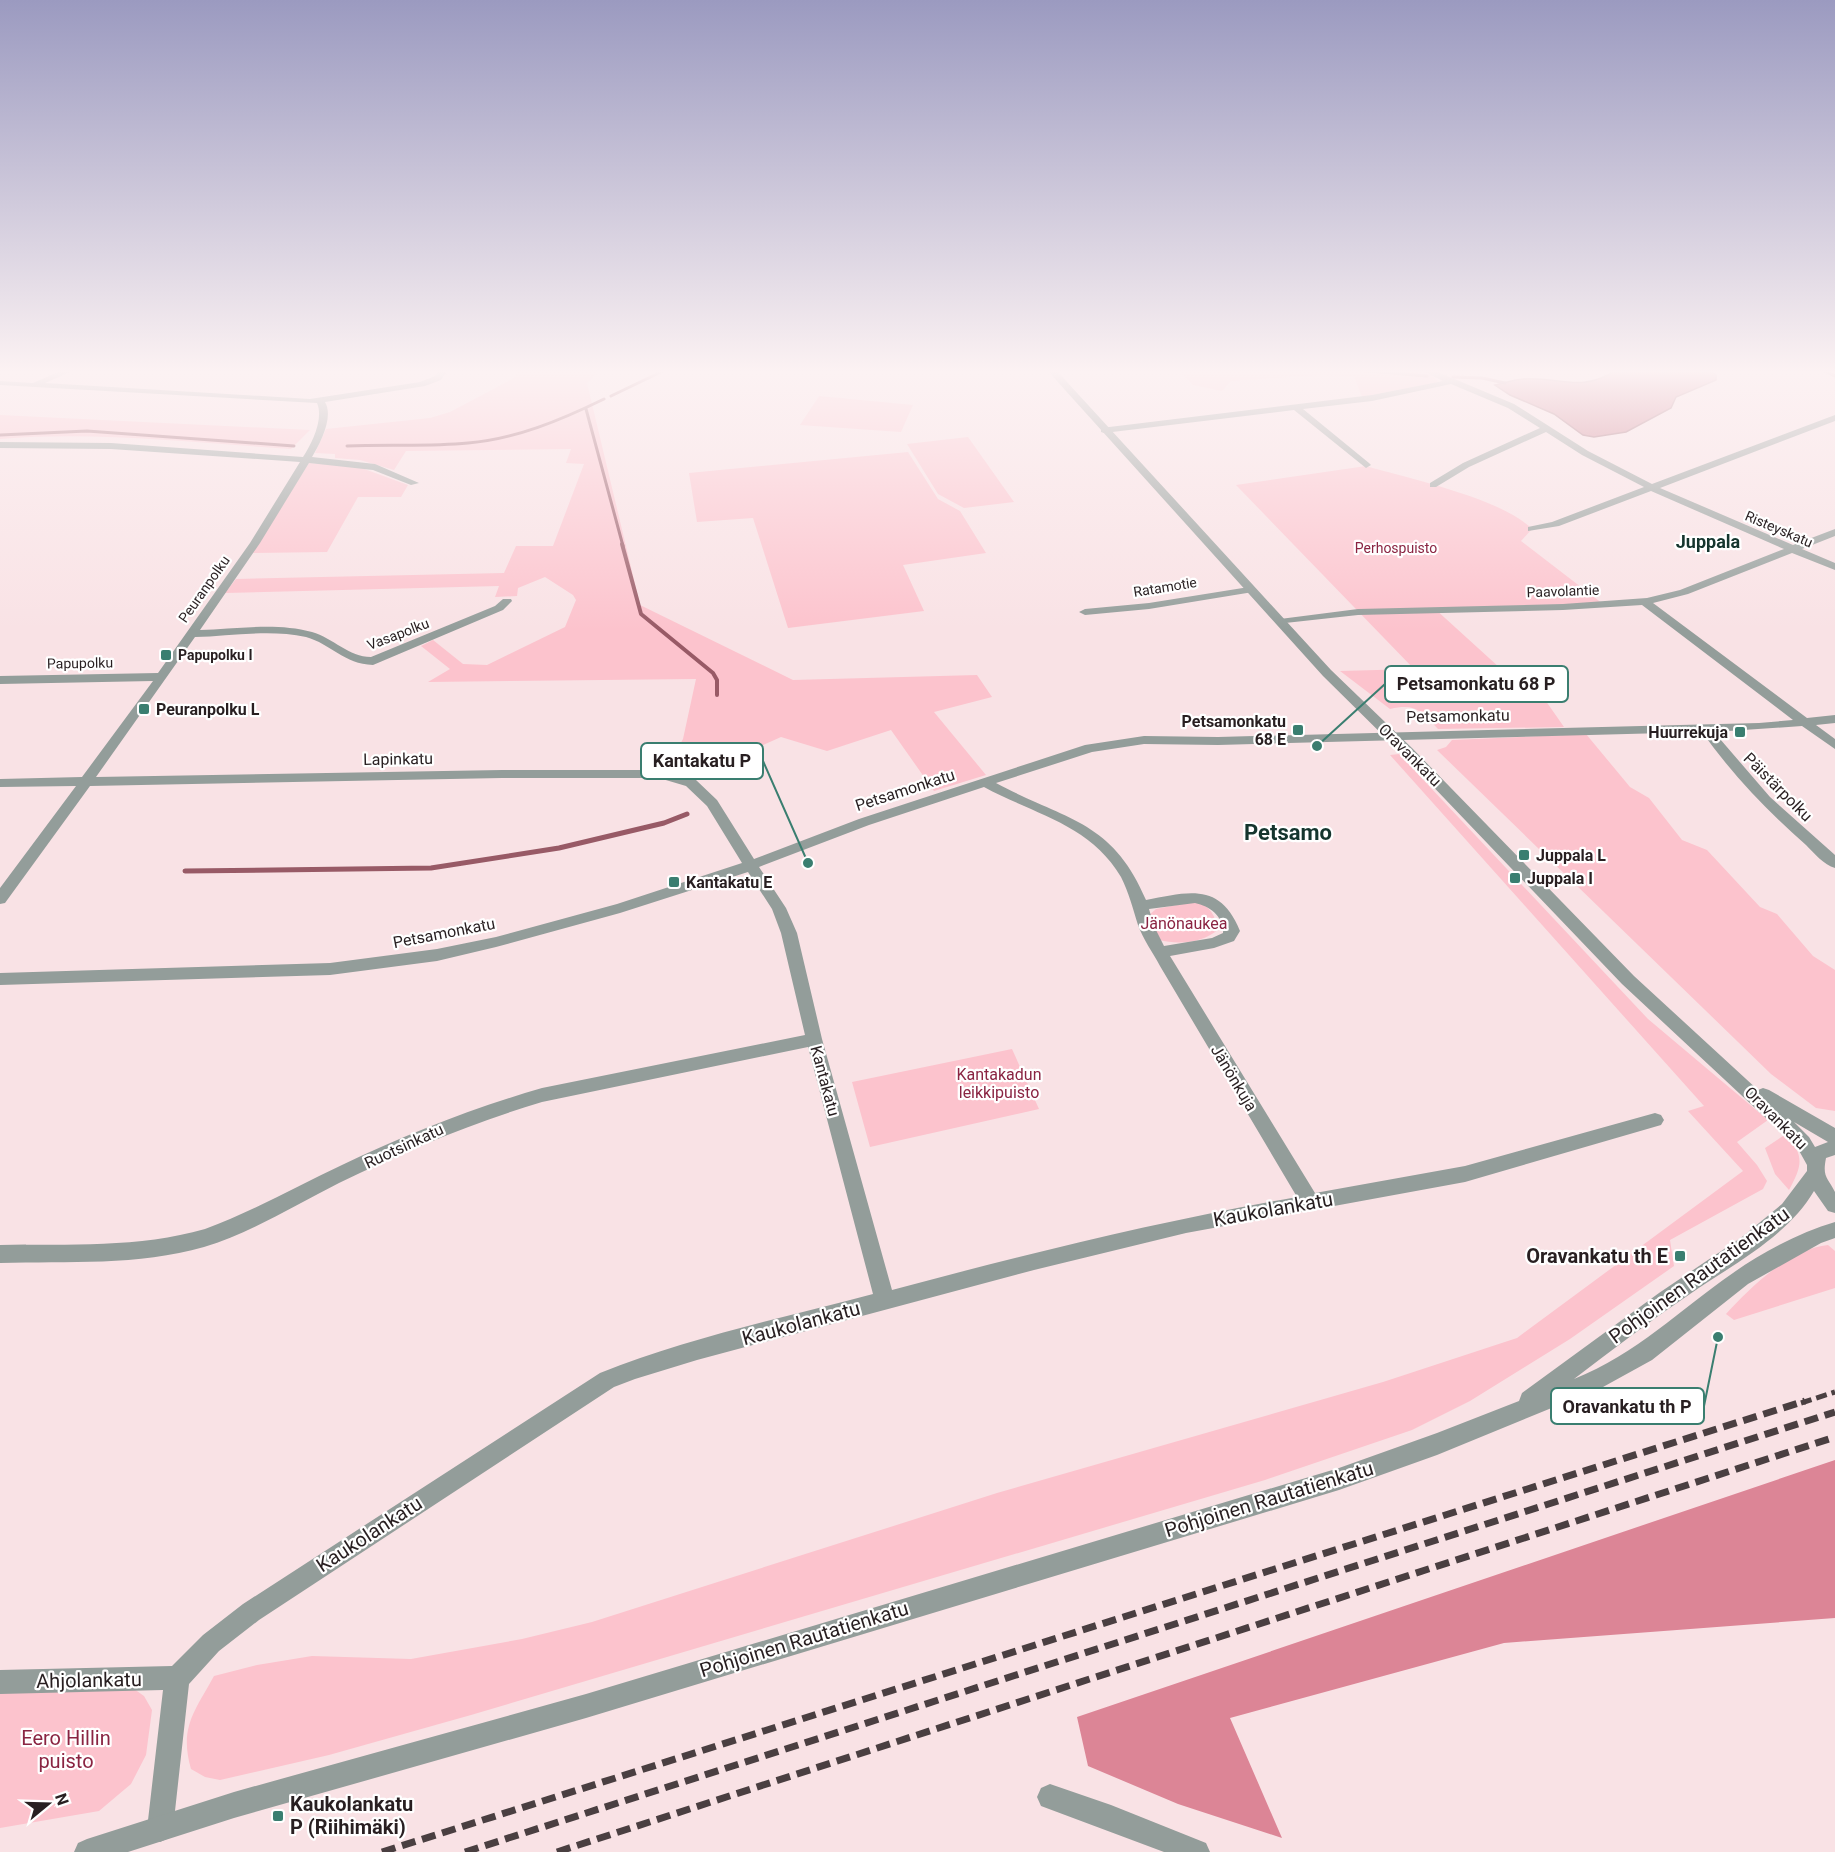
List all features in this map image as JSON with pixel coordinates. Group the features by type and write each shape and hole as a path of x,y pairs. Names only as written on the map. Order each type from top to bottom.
{"street":[{"path":"268,456 375,467 414,483"},
{"name":"Oravankatu","path":"1128,456 1327,673 1628,980 1803,1142 1815,1168 1819,1184 1835,1205"},
{"path":"1356,456 1366,465"},
{"path":"1433,485 1466,465 1486,456"},
{"name":"Risteyskatu","path":"1592,456 1652,488 1835,567"},
{"path":"1532,529 1555,524 1735,456"},
{"name":"Peuranpolku","path":"0,899 255,543 307,459"},
{"name":"Paavolantie","path":"1280,622 1358,612 1563,607 1644,601 1684,592 1835,532"},
{"name":"Ratamotie","path":"1085,612 1146,606 1249,590"},
{"name":"Vasapolku","path":"191,634 303,633 329,641 356,661 373,661 499,608 507,601"},
{"path":"1644,601 1835,745"},
{"name":"Papupolku","path":"0,680 161,677"},
{"name":"Petsamonkatu","path":"0,978 308,970 384,963 437,955 496,942 620,908 752,866 853,826 1065,755 1125,743 1759,727 1835,719"},
{"name":"Päistärpolku","path":"1705,728 1738,773 1784,818 1835,862"},
{"name":"Lapinkatu","path":"0,783 660,774 691,783 712,802 752,866"},
{"name":"Jänönkuja","path":"986,783 1006,795 1081,827 1098,839 1120,868 1141,906 1148,930 1231,1073 1310,1202"},
{"name":"Kantakatu","path":"752,866 779,908 789,933 814,1039 885,1301"},
{"path":"1141,906 1201,897 1211,901 1230,922 1232,930 1229,937 1214,943 1161,952"},
{"name":"Ruotsinkatu","path":"0,1254 126,1250 174,1246 201,1239 236,1226 451,1123 498,1106 814,1039"},
{"name":"Oravankatu","path":"1733,1075 1800,1118 1835,1137"},
{"name":"Kaukolankatu","path":"177,1678 211,1643 251,1612 607,1380 635,1369 698,1350 1034,1261 1186,1225 1465,1174 1655,1120"},
{"path":"1815,1168 1820,1154 1835,1147"},
{"name":"Pohjoinen Rautatienkatu","path":"1515,1411 1641,1316 1771,1227 1794,1207 1807,1190 1815,1168"},
{"name":"Pohjoinen Rautatienkatu","path":"87,1852 246,1802 586,1706 1339,1479 1437,1444 1596,1380 1644,1353 1741,1278 1815,1236 1835,1230"},
{"path":"160,1829 177,1678"},
{"name":"Ahjolankatu","path":"0,1682 177,1678"},
{"path":"1050,1797 1197,1852"}],"green space":[{"path":"403,456 394,470 360,460 335,458"},
{"path":"568,456 605,456 640,605 793,680 977,675 992,697 934,712 986,775 934,791 891,730 827,751 781,737 693,776 667,769 683,739 696,679 428,682 450,669 421,646 433,640 463,664 487,665 565,627 576,600 573,595 545,577 518,588 517,596 495,597 499,586 225,593 236,579 504,573 516,546 553,546 584,464 566,463"},
{"path":"862,456 911,456 938,499 960,511 986,553 903,565 924,611 788,628 753,518 697,522 689,473"},
{"path":"915,456 982,456 1014,502 964,508 938,494"},
{"path":"309,463 356,466 408,485 401,497 358,497 327,552 252,553"},
{"name":"Perhospuisto","path":"1366,466 1454,491 1499,508 1518,518 1532,529 1521,541 1603,604 1434,608 1500,668 1522,667 1564,727 1438,729 1417,710 1406,707 1390,709 1340,671 1414,669 1236,485"},
{"path":"1586,734 1630,787 1649,798 1682,840 1707,850 1760,907 1777,914 1813,956 1835,970 1835,1111 1816,1108 1771,1074 1437,750 1446,747 1452,740"},
{"path":"1399,754 1648,1019 1768,1120 1737,1142 1757,1165 1767,1181 1763,1189 1670,1240 1674,1266 1570,1339 1470,1401 1412,1430 1265,1480 329,1755 220,1780 205,1777 191,1769 187,1742 188,1730 195,1710 214,1676 257,1665 312,1656 411,1659 522,1639 592,1622 997,1493 1383,1382 1517,1338 1743,1171 1688,1111 1704,1106 1390,755"},
{"name":"Jänönaukea","path":"1192,902 1210,910 1219,929 1213,934 1190,942 1159,940 1148,916 1156,909"},
{"name":"Kantakadun leikkipuisto","path":"1012,1049 1039,1109 870,1147 852,1082"},
{"path":"1786,1134 1796,1149 1800,1161 1797,1174 1789,1190 1775,1174 1765,1148"},
{"path":"1828,1245 1835,1251 1835,1288 1734,1320 1726,1314 1759,1281 1785,1261 1813,1248"},
{"name":"Eero Hillin puisto","path":"0,1684 127,1684 144,1696 152,1710 146,1755 131,1784 99,1811 0,1828"}],"shaded area":[{"path":"1835,1460 1835,1618 1504,1643 1230,1718 1282,1838 1178,1804 1088,1766 1077,1717"}],"waterway":[{"path":"599,456 623,546"},
{"path":"622,544 641,614 713,673 717,680 717,695"},
{"path":"185,871 431,868 559,848 664,823 687,814"}],"railway":[{"path":"1801,1403 1835,1392"},
{"path":"382,1852 1805,1401"},
{"path":"465,1852 1835,1412"},
{"path":"557,1852 1835,1437"}],"place":[{"name":"Papupolku I","path":"166,655"},
{"name":"Peuranpolku L","path":"144,709"},
{"name":"Petsamonkatu 68 E","path":"1298,730"},
{"name":"Huurrekuja","path":"1740,732"},
{"name":"Petsamonkatu 68 P","path":"1317,746"},
{"name":"Juppala L","path":"1524,855"},
{"name":"Kantakatu P","path":"808,863"},
{"name":"Juppala I","path":"1515,878"},
{"name":"Kantakatu E","path":"674,882"},
{"name":"Oravankatu th E","path":"1680,1256"},
{"name":"Oravankatu th P","path":"1718,1337"},
{"name":"Kaukolankatu P (Riihimäki)","path":"278,1816"}],"district":[{"name":"Juppala","path":"1708,541"},
{"name":"Petsamo","path":"1288,832"}]}
